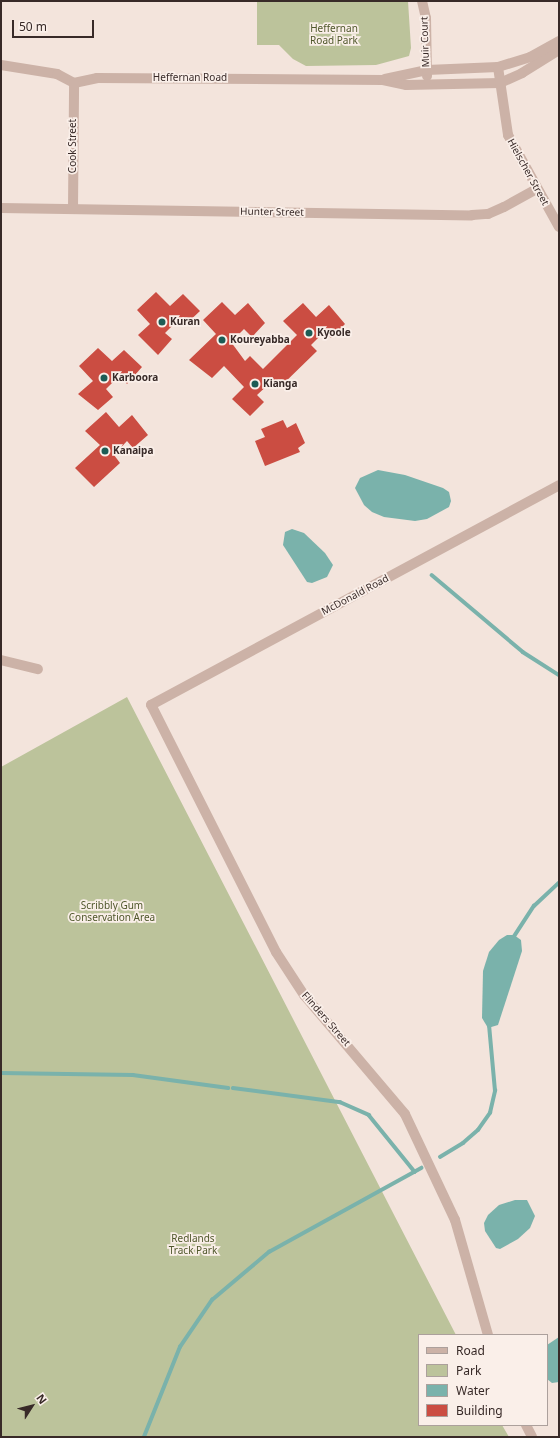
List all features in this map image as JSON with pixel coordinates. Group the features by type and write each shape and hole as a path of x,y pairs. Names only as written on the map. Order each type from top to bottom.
{"street":[{"name":"Muir Court","path":"422,1 426,18 427,84"},
{"name":"Heffernan Road","path":"383,80 426,70 498,67 530,57 559,41"},
{"name":"Heffernan Road","path":"74,82 97,78 383,80 406,85 500,83 522,73 559,50"},
{"path":"1,65 57,74 74,82"},
{"name":"Hielscher Street","path":"498,67 508,135 536,189 559,227"},
{"name":"Cook Street","path":"73,209 74,82"},
{"name":"Hunter Street","path":"1,208 472,215 488,214 536,189"},
{"name":"McDonald Road","path":"151,705 559,485"},
{"path":"1,660 38,669"},
{"name":"Flinders Street","path":"151,705 276,952 304,995 405,1114 455,1220 488,1334"},
{"path":"526,1426 532,1437"}],"green space":[{"name":"Heffernan Road Park","path":"257,1 408,1 411,48 409,56 376,65 306,66 293,59 279,45 257,45"},
{"name":"Redlands Track Park","path":"127,697 455,1334 418,1334 418,1426 503,1426 509,1437 1,1437 1,767"}],"water":[{"path":"378,470 405,475 443,488 449,492 451,501 449,507 427,519 415,521 384,517 372,512 364,505 355,488 360,478"},
{"path":"292,529 304,533 325,553 333,565 327,577 312,583 307,582 283,545 285,532"},
{"path":"507,935 514,935 521,940 522,951 498,1025 488,1028 482,1018 483,971 489,952 499,940"},
{"path":"515,1200 527,1200 535,1216 530,1228 518,1239 500,1249 496,1248 485,1231 484,1223 488,1215 499,1205"},
{"path":"559,1337 559,1382 552,1383 548,1380 548,1344"}],"building":[{"name":"Kuran","path":"156,292 170,306 183,294 200,311 184,326 178,320 165,333 172,339 158,355 138,335 150,324 137,310"},
{"path":"222,302 235,315 248,303 265,323 252,337 244,329 231,342 245,361 250,356 263,369 297,335 283,321 303,303 316,317 329,305 345,324 331,338 324,332 311,345 317,351 278,389 271,382 257,395 264,402 250,416 232,399 244,387 224,366 212,378 189,360 216,334 203,320"},
{"name":"Karboora","path":"98,348 112,361 124,350 142,367 127,384 120,375 106,389 113,397 98,410 78,394 93,381 79,366"},
{"name":"Kanaipa","path":"106,412 119,427 132,415 148,435 133,448 127,441 114,455 120,463 94,487 75,468 100,445 85,431"},
{"path":"283,420 287,428 296,423 305,443 298,448 300,452 265,466 255,441 265,437 261,429"}],"waterway":[{"path":"432,575 523,652 559,675"},
{"path":"513,938 534,906 559,883"},
{"path":"440,1157 463,1143 478,1130 490,1113 495,1091 489,1025"},
{"path":"1,1073 133,1075 228,1088"},
{"path":"233,1088 340,1102 369,1115 415,1172"},
{"path":"144,1437 180,1347 212,1300 269,1252 421,1168"}],"place":[{"name":"Kuran","path":"162,322"},
{"name":"Kyoole","path":"309,333"},
{"name":"Koureyabba","path":"222,340"},
{"name":"Karboora","path":"104,378"},
{"name":"Kianga","path":"255,384"},
{"name":"Kanaipa","path":"105,451"}],"park label":[{"name":"Scribbly Gum Conservation Area","path":"112,910"}]}
